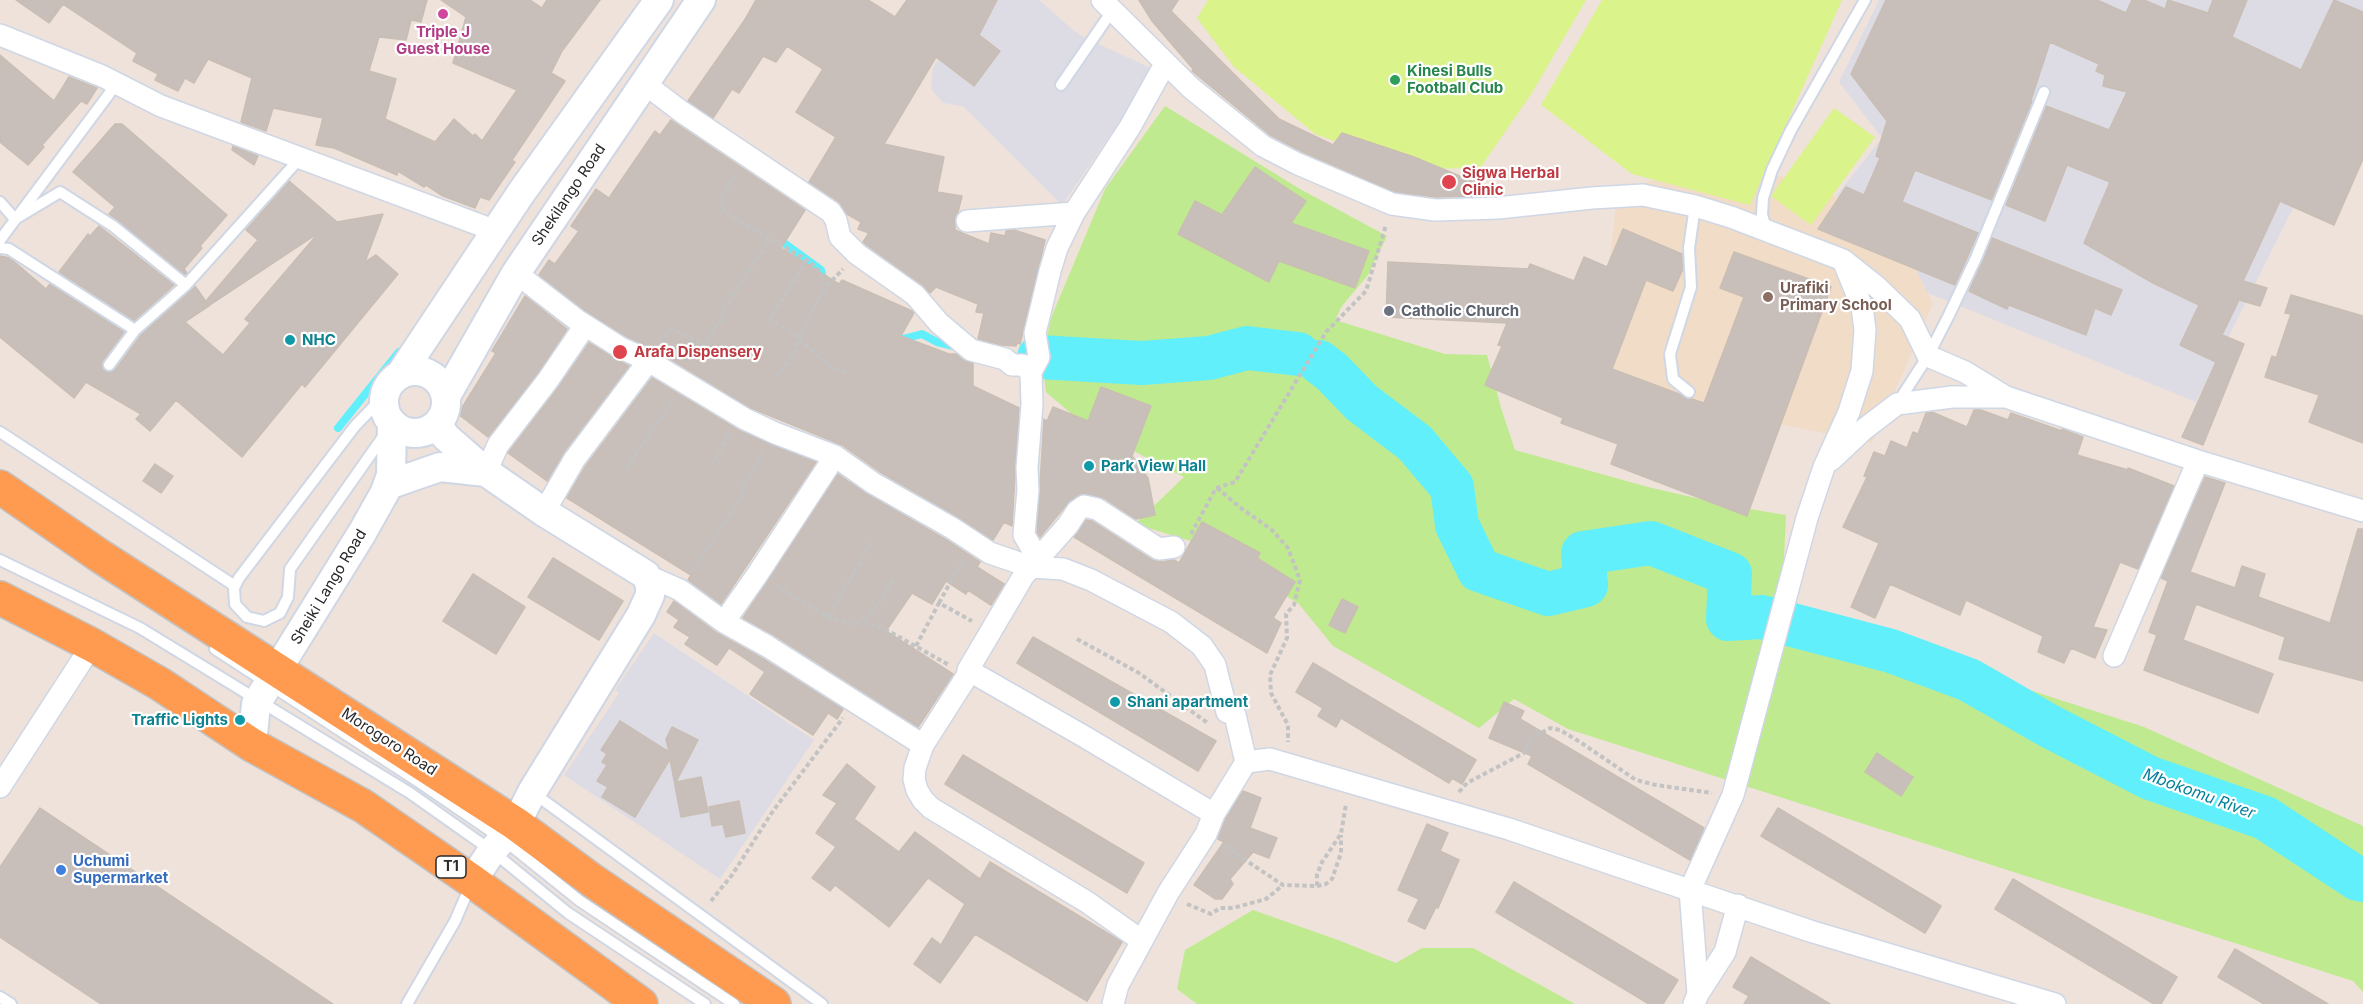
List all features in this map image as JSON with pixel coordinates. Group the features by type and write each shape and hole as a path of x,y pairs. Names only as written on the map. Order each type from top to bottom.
{"highway":[{"name":"Morogoro Road","path":"0,487 100,556 268,686 392,742 504,838 593,881 774,1004"},
{"name":"T1","path":"0,598 92,645 160,684 252,745 363,806 472,881 641,1004"}],"main road":[{"path":"392,385 414,371 427,374 439,383 446,396 445,411 437,424 427,431 415,434 402,431 392,424 384,411 392,385 496,231 659,0"},
{"name":"Shekilango Road","path":"446,396 513,278 701,0"},
{"name":"Sheiki Lango Road","path":"252,745 254,715 268,686 362,533 388,485 391,475 392,424"},
{"path":"437,424 446,437 486,472 544,512 646,575 650,585 650,595 640,615 504,838 472,881"},
{"path":"388,485 440,466 486,472"}],"street":[{"path":"1107,6 1191,88 1263,146 1298,164 1392,204 1435,210 1477,209 1643,195 1695,206 1843,260 1877,287 1910,319 1928,356 1965,372 2006,397 2198,461 2363,511"},
{"path":"0,34 115,82 161,106 496,231"},
{"path":"1034,563 1024,535 1032,404 1031,372 1039,357 1035,333 1050,271 1057,248 1074,213 1130,127 1166,64"},
{"path":"645,84 682,112 831,212 836,220 840,237 858,254 915,295 939,323 971,350 1005,359 1012,365 1023,365 1031,372"},
{"path":"968,220 1074,213"},
{"path":"1696,999 1690,890 1733,795 1806,518 1863,371 1866,330 1862,307 1843,260"},
{"path":"513,278 582,330 774,434"},
{"path":"513,278 645,364 774,434 835,456 873,483 990,553 1063,568 1119,593 1171,622 1202,646 1215,665 1227,712 1235,715 1246,762 1168,893 1118,985 1113,1004"},
{"path":"486,472 498,445 548,380 582,330"},
{"path":"544,512 574,460 645,364"},
{"path":"1824,467 1863,430 1897,404 1953,397 2006,397"},
{"path":"724,622 758,575 835,456"},
{"path":"2114,656 2198,461"},
{"path":"1142,941 1087,903 931,808 923,800 914,779 915,768 923,745 1024,575 1084,506 1097,508 1159,549 1174,547"},
{"path":"646,575 680,590 724,622 767,646 923,745"},
{"path":"0,787 92,645"},
{"path":"967,674 1085,737 1210,824"},
{"path":"1246,762 1270,759 1509,829 1810,931 2055,1004"},
{"path":"1696,999 1725,952 1738,905"}],"lane":[{"path":"1767,231 1762,215 1763,198 1772,170 1791,130 1865,0"},
{"path":"1062,85 1107,6"},
{"path":"0,240 115,82"},
{"path":"1897,404 1928,356 1976,258 2044,92"},
{"path":"109,365 135,330 186,285 301,157"},
{"path":"15,219 60,192 113,226 186,285"},
{"path":"0,202 15,219"},
{"path":"1689,392 1673,379 1670,354 1691,287 1689,248 1695,206"},
{"path":"0,248 9,249 135,330"},
{"path":"392,385 355,426 235,586 235,604 247,617 264,621 280,613 288,597 290,569 392,424"},
{"path":"0,432 235,586"},
{"name":"Morogoro Road","path":"0,560 140,628 268,686"},
{"name":"Morogoro Road","path":"201,640 268,686"},
{"path":"532,792 822,1004"},
{"name":"Morogoro Road","path":"504,838 568,914 705,1004"},
{"name":"Morogoro Road","path":"504,838 580,900 734,1004"},
{"path":"407,1004 455,921 472,881"},
{"path":"0,997 11,1004"}],"path":[{"path":"747,155 720,200 721,206 729,216 807,261 821,272 825,288"},
{"path":"1174,547 1187,542 1216,488 1234,482 1326,332 1366,291 1392,204"},
{"path":"645,364 670,329 704,346 723,318 722,312 770,240"},
{"path":"776,376 795,352 801,331 825,288 858,254"},
{"path":"807,261 771,320 789,330 830,366 846,373"},
{"path":"626,468 684,386"},
{"path":"711,466 740,417"},
{"path":"680,590 743,496 742,489 774,434"},
{"path":"1216,488 1271,529 1288,548 1300,580 1294,605 1286,614 1287,638 1270,675 1271,693 1288,725 1288,742 1270,759"},
{"path":"916,646 972,541"},
{"path":"828,617 872,542"},
{"path":"758,575 828,617 851,624 868,622 967,674"},
{"path":"857,624 873,611 894,578"},
{"path":"939,603 990,632"},
{"path":"1077,639 1139,673 1206,723 1225,728 1235,715"},
{"path":"699,915 732,875 773,812 855,703"},
{"path":"1431,807 1454,799 1467,783 1524,753 1530,740 1550,728 1560,730 1580,742 1636,780 1678,789 1733,795"},
{"path":"1210,824 1283,885 1326,884 1332,879 1341,853 1341,834 1349,782"},
{"path":"1317,886 1317,875 1322,862 1341,834"},
{"path":"1168,893 1211,914 1220,908 1233,908 1266,899 1283,885"}],"shaded area":[{"path":"980,0 1039,0 1083,37 1155,70 1062,205 963,106 943,103 931,89 933,68"},
{"path":"1879,0 2363,0 2363,68 2196,402 1800,241 1882,138 1839,82"},
{"name":"Urafiki Primary School","path":"1732,159 1889,215 1933,304 1872,443 1600,387 1606,289 1618,190"},
{"path":"654,633 814,740 720,879 564,775 619,693 615,690"}],"green space":[{"name":"Kinesi Bulls Football Club","path":"1208,0 1586,0 1532,93 1480,168 1412,169 1315,134 1234,67 1197,18"},
{"path":"1602,0 1842,0 1750,205 1632,174 1541,105"},
{"path":"1165,106 1300,189 1387,236 1368,275 1342,306 1335,320 1445,354 1487,355 1515,450 1648,487 1726,505 1786,515 1782,600 1918,654 2144,727 2363,826 2363,992 2353,981 1568,729 1514,699 1479,728 1333,646 1298,603 1194,542 1135,524 1184,477 1124,446 1074,416 1046,392 1042,361 1051,318 1105,189"},
{"path":"1834,108 1875,137 1811,225 1771,196"},
{"path":"1253,910 1396,963 1422,948 1473,948 1575,1004 1197,1004 1177,989 1185,950"}],"building":[{"path":"16,0 427,0 421,22 411,20 406,40 379,37 369,71 396,79 385,119 435,142 454,119 482,141 517,90 453,63 466,17 441,0 530,0 542,8 547,0 600,0 562,51 551,73 565,81 512,160 515,162 489,200 480,197 475,208 443,196 426,185 424,187 398,171 397,175 334,148 316,145 323,118 273,108 266,131 241,122 252,78 208,59 194,83 185,78 178,91 155,80 158,74 133,61 137,53 63,4 49,23"},
{"path":"756,0 868,0 895,17 907,0 997,0 979,35 1000,51 974,86 936,57 884,144 944,157 937,192 962,196 955,216 955,230 989,244 991,233 1005,236 1006,231 1014,230 1045,240 1020,344 1002,345 978,339 984,313 976,312 978,304 936,287 930,293 865,244 863,242 869,233 858,229 861,222 847,214 838,201 809,182 836,137 796,112 823,69 787,46 776,62 763,56 739,93 732,89 713,118 688,101"},
{"path":"1139,0 1178,0 1171,11 1279,119 1333,145 1342,133 1414,157 1467,179 1481,180 1481,196 1436,197 1395,192 1270,135 1192,71 1194,70 1152,21"},
{"path":"1886,0 2097,0 2126,13 2132,0 2144,0 2165,9 2168,0 2208,13 2213,0 2247,0 2232,37 2301,70 2334,0 2363,12 2363,159 2334,225 2280,201 2243,281 2267,288 2260,306 2239,300 2222,335 2244,344 2203,445 2182,437 2216,362 2180,345 2199,305 2153,283 2084,243 2110,182 2067,165 2045,221 2006,205 2046,106 2109,130 2127,92 2103,86 2105,75 2096,71 2099,64 2050,42 2032,101 1992,200 1915,170 1902,202 1978,233 1955,285 1818,229 1846,187 1864,195 1880,158 1876,156 1887,121 1851,74"},
{"path":"0,55 54,101 69,77 97,88 87,104 81,101 42,145 44,147 28,165 0,142"},
{"path":"671,120 805,210 781,248 839,284 842,280 912,311 914,313 901,336 949,354 956,354 973,364 973,386 1019,408 1012,526 1004,522 993,540 880,472 842,445 751,408 654,349 627,337 584,310 539,275 549,260 555,264 579,231 571,226 596,189 609,198 655,131 660,135"},
{"path":"115,124 122,124 227,215 200,246 202,248 184,269 187,273 185,275 109,214 115,207 73,172"},
{"path":"233,146 258,156 254,165 232,150"},
{"path":"1255,167 1306,201 1291,223 1369,251 1355,288 1279,261 1269,282 1178,234 1195,201 1222,215"},
{"path":"289,181 337,222 383,214 365,262 376,255 398,274 305,387 302,384 242,457 176,400 150,431 136,419 141,414 86,382 74,398 0,337 0,256 10,258 46,289 50,284 124,332 103,361 102,367 105,371 115,370 141,335 195,286 209,306 185,322 223,355 250,323 245,319 315,237 210,305 206,301 258,240 246,230"},
{"path":"99,226 174,285 134,321 59,272 88,234 90,236"},
{"path":"1623,229 1682,254 1683,269 1673,291 1646,280 1612,369 1687,399 1704,403 1744,297 1720,288 1734,252 1831,287 1747,516 1611,464 1618,444 1561,423 1563,418 1485,385 1502,346 1498,345 1507,323 1386,317 1388,262 1528,269 1530,264 1574,281 1584,257 1607,267"},
{"path":"1992,238 2122,290 2111,315 2095,308 2086,335 2009,305 2007,309 1969,291"},
{"path":"2291,295 2363,316 2363,443 2309,422 2319,395 2265,377 2272,356 2276,358 2291,314 2285,313"},
{"path":"525,296 567,329 538,373 488,437 458,414 496,353 492,351"},
{"path":"589,343 629,366 564,452 547,481 508,453"},
{"path":"652,378 740,431 816,462 721,604 688,580 691,575 567,498 585,467"},
{"path":"1101,387 1151,406 1132,456 1148,478 1155,515 1136,519 1104,498 1081,494 1067,504 1040,537 1037,532 1044,419 1047,421 1053,407 1088,421"},
{"path":"1974,410 1981,410 2008,420 2011,413 2062,431 2062,429 2083,437 2077,455 2128,470 2128,468 2174,486 2138,569 2120,562 2093,627 2107,630 2095,658 2071,648 2064,663 2038,652 2043,636 1966,600 1960,615 1890,584 1875,618 1851,607 1879,543 1843,527 1867,477 1864,476 1874,452 1885,456 1891,441 1907,448 1913,432 1918,434 1926,413 1932,412 1967,427"},
{"path":"155,464 173,476 161,493 143,481"},
{"path":"838,474 980,562 977,567 1004,584 991,605 968,590 966,594 946,581 932,604 912,593 886,631 953,674 918,727 774,635 743,618"},
{"path":"2205,477 2225,483 2190,572 2235,588 2242,566 2265,574 2258,597 2330,623 2358,529 2363,529 2363,681 2279,659 2285,637 2196,604 2183,640 2273,674 2258,713 2144,670 2157,635 2149,632 2168,581 2161,578"},
{"path":"1086,520 1092,521 1152,560 1160,562 1174,560 1179,563 1202,522 1260,553 1257,558 1295,582 1273,618 1281,623 1267,653 1074,537"},
{"path":"553,558 623,601 599,640 528,597"},
{"path":"473,574 525,607 496,654 443,621"},
{"path":"1342,599 1358,607 1345,633 1329,625"},
{"path":"674,601 717,633 843,709 837,719 828,713 813,735 750,694 765,672 729,648 717,665 685,644 690,637 674,627 679,620 667,612"},
{"name":"Shani apartment","path":"1033,637 1216,741 1198,771 1017,663"},
{"path":"1313,663 1476,760 1462,784 1452,778 1449,783 1341,718 1336,727 1318,716 1323,708 1296,692"},
{"path":"1504,702 1524,711 1520,719 1704,828 1690,860 1528,764 1532,756 1489,738"},
{"path":"620,721 669,752 666,739 672,727 698,740 676,782 701,777 708,812 681,817 670,759 635,817 602,797 608,787 597,781 607,765 602,762 607,754 601,750"},
{"path":"1877,753 1913,777 1901,796 1865,772"},
{"path":"963,755 1144,863 1127,893 945,784"},
{"path":"847,764 875,787 854,819 899,852 915,832 980,879 990,862 1122,942 1087,1001 975,934 940,983 914,964 932,938 941,945 965,904 928,878 889,927 835,885 830,891 812,878 836,847 816,833 837,803 823,795"},
{"path":"1243,791 1261,798 1250,828 1277,838 1269,858 1253,852 1230,879 1233,884 1222,899 1215,899 1194,885 1224,842 1218,839 1225,820"},
{"path":"739,801 745,833 726,837 723,824 712,826 709,807"},
{"path":"40,808 333,1004 101,1004 0,937 0,867"},
{"path":"1778,808 1941,906 1925,933 1761,836"},
{"path":"1427,824 1448,833 1440,851 1459,860 1438,908 1436,907 1425,929 1408,921 1419,899 1398,890"},
{"path":"2013,879 2177,977 2161,1004 2154,1004 1995,909"},
{"path":"1514,882 1678,980 1663,1004 1649,1004 1496,912"},
{"path":"2235,949 2328,1004 2264,1004 2218,977"},
{"path":"1751,957 1830,1004 1744,1004 1749,996 1733,987"}],"waterway":[{"path":"777,238 821,270 824,283"},
{"path":"899,340 922,334 937,342 958,347"},
{"path":"1039,357 1142,363 1209,358 1247,348 1298,354"},
{"path":"338,428 399,352"},
{"name":"Mbokomu River","path":"1319,362 1362,403 1415,443 1452,487 1457,525 1479,570 1548,594 1586,585 1583,553 1651,543 1730,574 1728,619 1762,617 1891,651 1969,680 2049,726 2150,778 2265,818 2358,879 2363,880"}],"place":[{"name":"Triple J Guest House","path":"443,14"},
{"name":"Kinesi Bulls Football Club","path":"1395,80"},
{"name":"Sigwa Herbal Clinic","path":"1449,182"},
{"name":"Urafiki Primary School","path":"1768,297"},
{"name":"Catholic Church","path":"1389,311"},
{"name":"NHC","path":"290,340"},
{"name":"Arafa Dispensery","path":"620,352"},
{"name":"Park View Hall","path":"1089,466"},
{"name":"Shani apartment","path":"1115,702"},
{"name":"Traffic Lights","path":"240,720"},
{"name":"Uchumi Supermarket","path":"61,870"}]}
